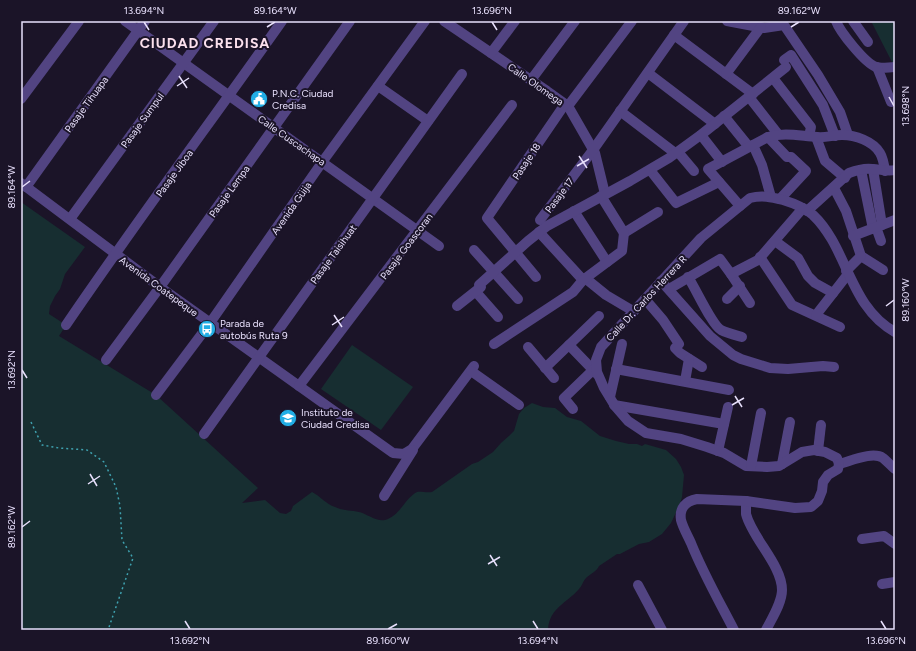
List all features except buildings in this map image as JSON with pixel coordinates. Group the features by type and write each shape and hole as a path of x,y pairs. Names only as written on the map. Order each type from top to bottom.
{"street":[{"path":"21,99 79,21"},
{"name":"Calle Cuscachapa","path":"125,21 439,246"},
{"name":"Pasaje Tihuapa","path":"24,185 145,21"},
{"name":"Pasaje Sumpul","path":"70,219 214,21"},
{"name":"Pasaje Jiboa","path":"66,326 115,254 282,21"},
{"name":"Pasaje Lempa","path":"106,360 350,21"},
{"name":"Avenida Güija","path":"156,395 210,323 323,162 425,21"},
{"path":"491,53 515,21"},
{"path":"531,80 575,21"},
{"name":"Pasaje 18","path":"515,253 487,218 567,105 632,21"},
{"name":"Pasaje 17","path":"540,220 593,150 684,21"},
{"path":"731,21 762,26 784,25 818,75 840,112 848,135"},
{"path":"853,21 868,42"},
{"path":"840,22 857,52 867,61 877,67 895,67"},
{"name":"Calle Olomega","path":"450,23 567,105 593,150 598,163 603,195 624,233"},
{"path":"726,74 762,26"},
{"path":"674,35 751,95 787,157 791,157 806,171 775,198 762,165 751,146 724,116"},
{"path":"457,306 481,288 479,285 493,272 554,221 650,170 701,135 773,78 791,54 823,105 835,136"},
{"path":"877,67 891,102"},
{"path":"648,73 715,124"},
{"name":"Pasaje Taisihuat","path":"204,434 462,74"},
{"path":"773,78 811,127 813,137 825,161 845,178"},
{"path":"378,86 428,121"},
{"name":"Pasaje Goascoran","path":"299,386 512,105"},
{"path":"620,111 676,152 694,171"},
{"path":"701,135 722,162"},
{"path":"740,206 708,170 773,135 813,137 852,135 865,141 879,151 890,170"},
{"path":"731,274 758,260 805,210 834,188 850,173 873,169 890,170"},
{"path":"873,169 877,227"},
{"path":"650,170 676,203 719,182"},
{"path":"861,170 881,241"},
{"name":"Avenida Coatepeque","path":"24,185 160,287 393,453 404,454 412,450 473,368 519,405"},
{"path":"834,188 846,211 853,236 861,256 883,270"},
{"name":"Calle Dr. Carlos Herrera R","path":"840,464 837,458 818,451 802,452 782,464 767,467 746,466 718,451 681,439 646,433 628,421 612,401 596,374 596,360 601,347 701,238 750,198 759,196 775,198 805,210 813,215 828,234 864,303 877,319 895,332"},
{"path":"574,211 607,262"},
{"path":"494,344 573,292 584,279 622,251 624,233 658,212"},
{"path":"853,236 895,220"},
{"path":"539,232 584,279 606,295 633,311"},
{"path":"775,241 798,258 808,276 833,293"},
{"path":"474,250 518,299"},
{"path":"515,253 536,277"},
{"path":"816,315 847,272 861,256"},
{"path":"760,257 792,305 840,327"},
{"path":"669,289 720,259 740,286 750,303"},
{"path":"688,277 697,290 714,324 720,329 742,337"},
{"path":"661,281 710,336 727,352 737,357 770,368 788,369 823,366 834,367"},
{"path":"727,299 740,286"},
{"path":"476,292 498,317"},
{"path":"645,299 663,320 679,344 675,348 680,354 702,367"},
{"path":"545,368 599,316"},
{"path":"622,344 616,369 612,401 724,424"},
{"path":"569,345 596,374 564,398 574,409"},
{"path":"528,347 554,378"},
{"path":"684,381 689,359"},
{"path":"616,369 729,390"},
{"path":"718,451 728,407"},
{"path":"750,466 761,413"},
{"path":"782,464 790,422"},
{"path":"818,451 821,425"},
{"path":"384,496 422,438"},
{"path":"734,630 698,560 681,520 684,504 691,500 697,499 746,501 795,508 811,507 818,501 822,491 823,482 828,475 838,469 840,464 870,455 876,455 883,458 895,469"},
{"path":"746,501 746,514 756,536 769,555 780,579 782,590 779,604 766,630"},
{"path":"862,539 884,536 895,544"},
{"path":"882,584 895,582"},
{"path":"638,585 662,630"}],"path":[{"path":"31,422 42,445 87,450 104,462 116,487 120,506 122,540 133,558 108,630"}],"green space":[{"path":"871,21 895,21 895,63 893,64"},
{"path":"21,202 85,247 65,274 60,289 50,306 49,314 66,325 59,336 156,395 258,488 242,503 265,500 280,513 286,514 291,511 293,506 312,492 329,504 338,508 359,512 375,519 385,520 395,515 409,498 417,492 432,492 472,464 478,462 493,452 514,431 519,414 524,408 532,403 543,407 555,408 567,417 581,421 600,436 629,444 637,444 642,446 645,444 666,450 676,459 684,475 682,497 671,523 662,534 649,542 639,544 620,554 617,554 599,566 586,578 580,588 555,611 549,622 548,630 21,630"},
{"path":"352,345 413,387 381,430 321,389"}],"place":[{"name":"P.N.C. Ciudad Credisa","path":"259,99"},
{"name":"Parada de autobús Ruta 9","path":"207,329"},
{"name":"Instituto de Ciudad Credisa","path":"288,418"}],"district":[{"name":"CIUDAD CREDISA","path":"205,43"}]}
